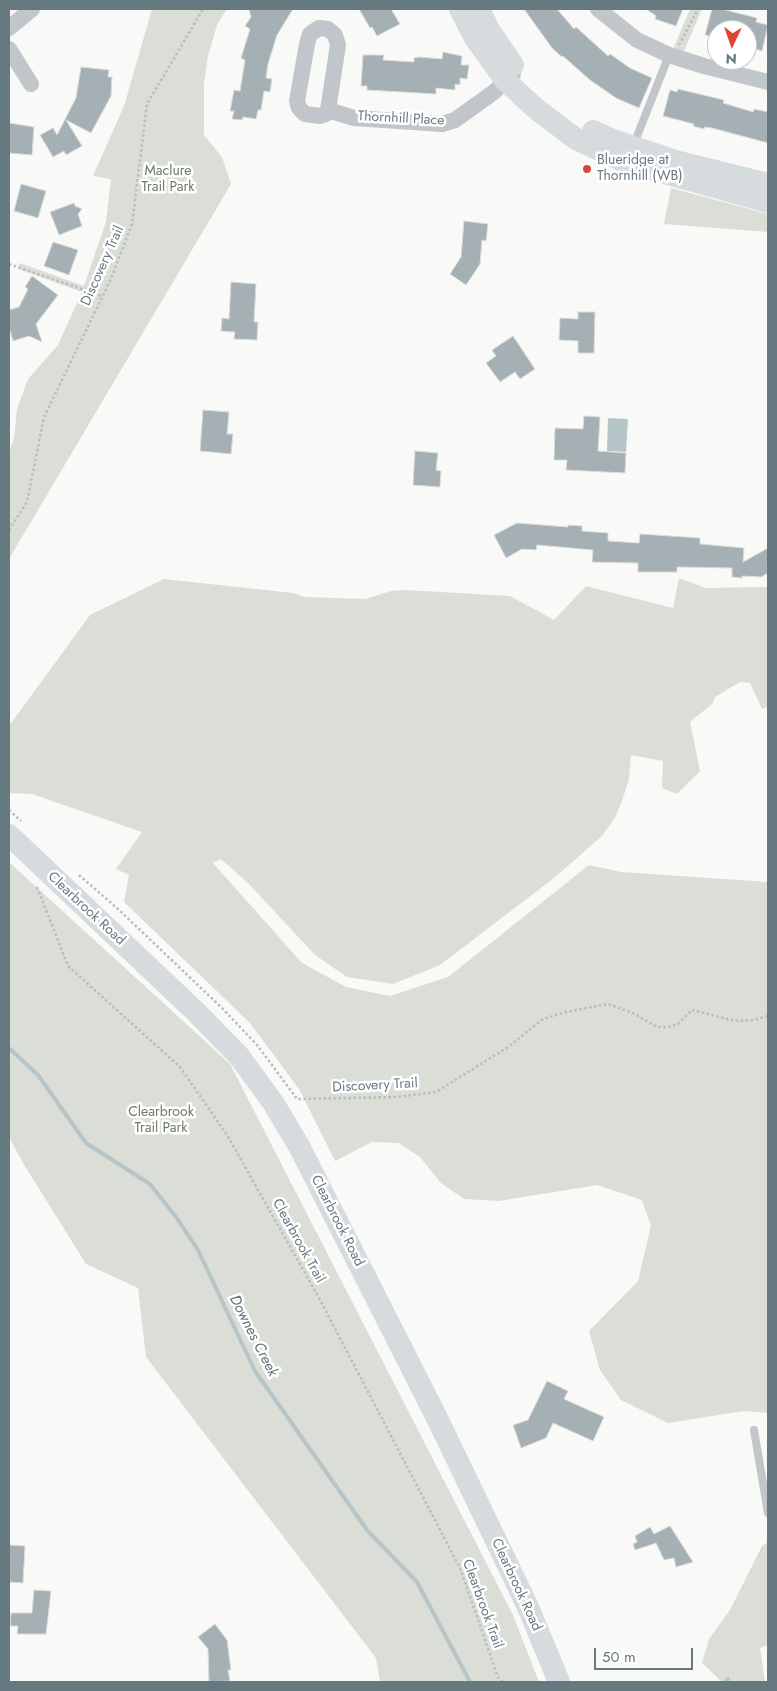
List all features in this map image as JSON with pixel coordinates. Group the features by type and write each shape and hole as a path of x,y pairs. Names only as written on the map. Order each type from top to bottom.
{"main road":[{"path":"460,9 476,38 512,76 535,108 576,139 609,154 671,176 768,202"},
{"path":"479,9 512,76 575,122 633,147 675,161 768,184"},
{"name":"Clearbrook Road","path":"9,836 240,1056 274,1104 299,1146 436,1416 528,1607 559,1682"}],"street":[{"path":"9,28 32,9"},
{"path":"598,9 637,40 672,56 768,82"},
{"name":"Thornhill Place","path":"319,28 328,29 335,35 338,44 328,110 326,114 320,116 305,114 299,108 297,101 310,34 319,28"},
{"path":"9,49 31,84"},
{"name":"Thornhill Place","path":"328,110 354,118 442,124 454,120 512,76"}],"lane":[{"path":"633,147 672,56"},
{"path":"754,1430 768,1513"}],"path":[{"name":"Discovery Trail","path":"9,530 27,502 44,417 110,281 132,224 147,104 203,9"},
{"path":"672,56 698,9"},
{"path":"9,264 102,296"},
{"name":"Discovery Trail","path":"72,870 118,909 222,1008 258,1046 297,1100 396,1097 436,1092 508,1047 543,1019 566,1012 608,1004 618,1006 633,1013 657,1027 668,1027 678,1024 692,1010 735,1021 754,1020 768,1016"},
{"name":"Clearbrook Trail","path":"36,884 68,966 180,1067 227,1135 319,1298 460,1568 499,1680 503,1682"}],"green space":[{"name":"Maclure Trail Park","path":"152,9 227,9 217,25 208,56 204,84 204,135 222,157 231,184 9,559 9,451 14,439 17,409 28,379 58,345 82,292 18,269 20,263 84,286 106,222 111,179 93,176 124,106"},
{"path":"690,9 702,9 681,58 671,54"},
{"path":"671,188 768,214 768,232 664,224"},
{"path":"679,578 706,588 768,587 768,707 762,709 750,683 740,682 715,697 712,704 690,722 700,771 677,794 662,788 663,761 631,755 629,779 623,798 616,816 602,836 554,878 440,965 393,984 347,977 315,955 248,883 221,859 213,863 302,963 346,987 390,996 448,977 589,865 621,872 768,882 768,1413 744,1411 668,1423 621,1400 600,1370 589,1331 638,1281 651,1226 642,1200 597,1185 499,1201 464,1199 441,1183 420,1157 399,1143 372,1142 335,1161 299,1089 250,1023 124,902 129,875 116,869 142,832 32,794 9,793 9,726 90,615 164,579 293,593 305,597 365,599 391,591 406,590 510,596 554,620 586,586 673,608"},
{"name":"Clearbrook Trail Park","path":"9,862 230,1064 513,1615 539,1682 380,1682 376,1658 146,1357 138,1288 86,1264 23,1163 9,1137"},
{"path":"768,1542 768,1645 760,1648 765,1682 722,1682 702,1663 709,1639 730,1610 762,1546"}],"shaded area":[{"path":"608,418 628,419 626,452 607,451"}],"building":[{"path":"249,9 293,9 277,35 268,64 266,78 272,79 270,92 264,91 261,110 258,110 256,119 243,117 242,120 232,119 234,111 230,111 234,90 240,91 245,60 241,58 250,29 245,26 251,17"},
{"path":"359,9 391,9 400,24 377,36"},
{"path":"524,9 557,9 574,29 576,27 608,56 610,54 630,68 652,78 639,108 616,98 562,57 552,48"},
{"path":"646,9 683,9 676,26 655,19 656,16"},
{"path":"712,9 722,9 757,18 756,20 709,20"},
{"path":"757,22 768,25 762,51 757,49"},
{"path":"443,52 462,56 461,65 469,65 467,79 460,78 460,85 455,84 455,90 436,88 436,94 367,90 367,86 361,86 363,55 384,55 383,60 414,62 414,58 419,57 442,59"},
{"path":"81,67 109,70 108,77 112,77 111,96 91,133 66,120 82,146 66,155 64,151 53,157 40,135 53,128 57,135 76,98"},
{"path":"678,89 724,100 723,103 753,112 754,109 768,112 768,143 712,128 705,127 704,129 693,126 694,124 663,116 670,90 677,92"},
{"path":"9,123 34,127 32,155 9,153"},
{"path":"21,184 46,191 38,218 14,211"},
{"path":"74,203 75,206 82,209 78,214 82,226 59,235 50,212"},
{"path":"464,221 488,224 486,241 482,240 480,264 466,285 450,274 461,257"},
{"path":"53,242 78,250 69,275 44,266"},
{"path":"32,276 58,295 36,324 42,342 29,336 13,341 9,327 9,310 19,307 28,289 25,287"},
{"path":"231,282 256,284 254,322 258,322 257,340 234,339 235,332 221,331 222,318 229,319"},
{"path":"578,312 595,312 594,353 578,353 578,341 559,340 560,318 578,319"},
{"path":"513,336 535,369 520,379 515,372 500,382 486,363 496,356 492,350"},
{"path":"203,410 229,412 227,434 233,434 231,454 200,451"},
{"path":"584,416 600,417 598,451 626,453 625,473 566,470 567,460 554,460 555,428 583,429"},
{"path":"415,451 438,453 436,470 441,471 440,487 413,485"},
{"path":"517,523 568,527 568,525 582,526 582,531 608,533 608,541 639,543 640,534 700,538 700,544 744,548 743,562 768,548 768,573 761,577 742,576 742,578 732,577 732,568 677,567 677,572 638,572 638,563 592,562 593,550 537,545 536,550 522,549 506,558 494,535"},
{"path":"547,1381 568,1391 564,1399 604,1417 593,1441 553,1423 546,1438 521,1448 513,1425 528,1420"},
{"path":"670,1526 693,1562 676,1567 674,1558 664,1560 656,1543 635,1550 633,1544 637,1542 635,1536 650,1527 654,1534"},
{"path":"9,1545 25,1546 23,1583 9,1582"},
{"path":"34,1590 51,1591 46,1634 17,1634 18,1626 10,1626 11,1613 32,1613"},
{"path":"215,1624 227,1640 231,1670 228,1670 230,1681 209,1682 208,1649 198,1637"}],"waterway":[{"name":"Downes Creek","path":"9,1048 38,1075 86,1143 150,1184 176,1217 198,1250 255,1371 367,1530 417,1582 470,1682"}],"place":[{"name":"Blueridge at Thornhill (WB)","path":"587,169"}]}
